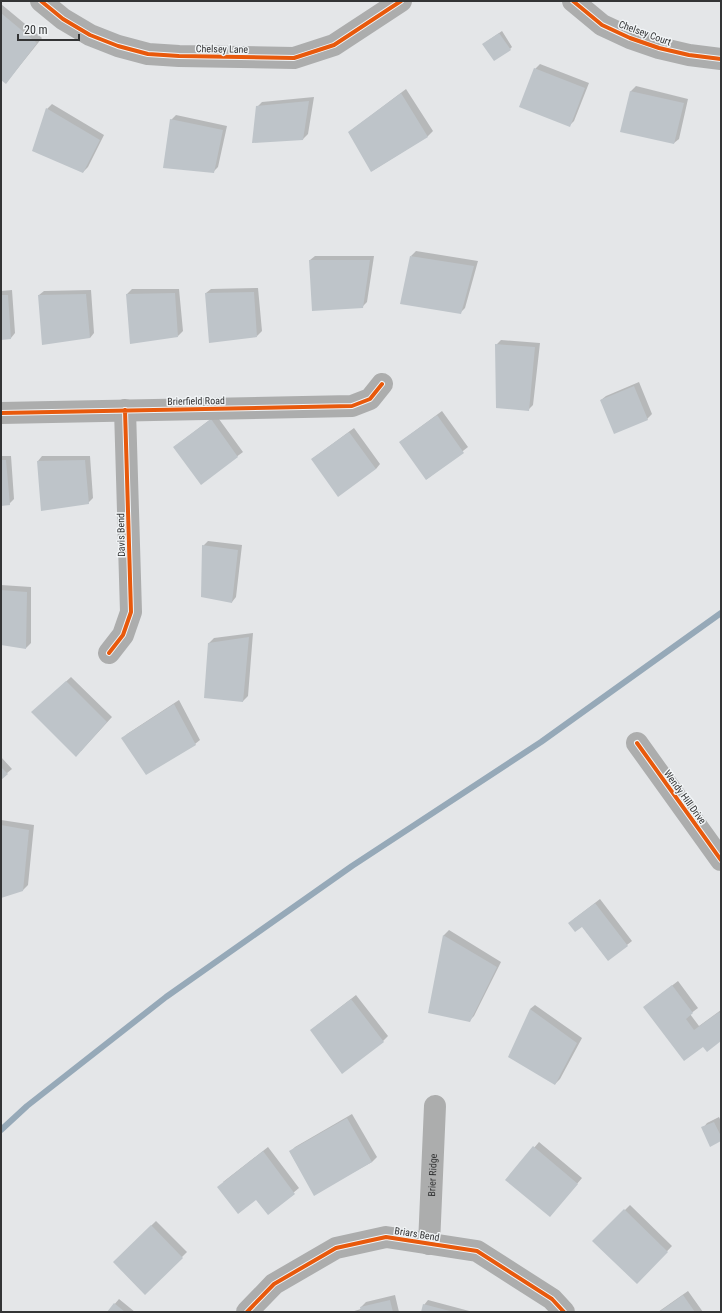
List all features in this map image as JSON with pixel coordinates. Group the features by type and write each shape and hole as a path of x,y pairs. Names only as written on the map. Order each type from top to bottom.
{"street":[{"name":"Chelsey Lane","path":"41,1 64,19 90,34 118,46 148,54 294,58 334,45 401,1"},
{"name":"Chelsey Court","path":"572,1 602,25 630,38 659,48 689,55 721,59"},
{"name":"Brierfield Road","path":"1,413 352,406 370,399 382,384"},
{"name":"Davis Bend","path":"108,653 123,635 131,612 125,410"},
{"name":"Wendy Hill Drive","path":"637,743 721,860"},
{"name":"Brier Ridge","path":"429,1244 435,1106"},
{"name":"Briars Bend","path":"247,1312 274,1284 336,1248 386,1237 477,1251 552,1299 564,1312"}],"building":[{"path":"1,13 37,43 6,84 1,80"},
{"path":"499,33 511,50 494,61 482,44"},
{"path":"534,68 585,88 570,127 519,107"},
{"path":"630,91 684,103 674,144 620,132"},
{"path":"401,93 428,137 371,172 348,132"},
{"path":"309,101 303,140 252,143 256,106"},
{"path":"46,108 100,140 83,173 32,151"},
{"path":"170,119 223,130 214,173 163,168"},
{"path":"410,256 474,266 461,314 400,304"},
{"path":"309,260 370,260 363,308 312,311"},
{"path":"254,292 257,337 209,343 205,293"},
{"path":"175,293 178,337 130,344 126,294"},
{"path":"86,294 90,338 42,345 38,295"},
{"path":"1,295 8,295 11,339 1,340"},
{"path":"495,344 535,347 529,411 496,408"},
{"path":"634,386 648,420 614,434 600,400"},
{"path":"437,415 464,453 426,480 399,442"},
{"path":"211,419 238,457 201,485 173,447"},
{"path":"349,432 376,469 338,497 311,459"},
{"path":"1,460 6,460 10,505 1,506"},
{"path":"85,460 89,504 41,511 37,461"},
{"path":"202,545 238,550 232,603 201,597"},
{"path":"1,590 27,592 26,649 1,645"},
{"path":"249,637 243,702 204,698 208,643"},
{"path":"66,681 107,722 76,757 31,712"},
{"path":"174,704 196,745 146,775 121,738"},
{"path":"1,767 8,774 1,780"},
{"path":"1,825 29,830 23,891 1,898"},
{"path":"595,903 628,946 608,961 582,927 575,932 568,923"},
{"path":"443,935 497,967 470,1022 428,1013"},
{"path":"672,985 693,1013 686,1019 694,1030 719,1012 721,1014 721,1041 707,1052 703,1047 684,1061 643,1007"},
{"path":"351,999 384,1042 342,1074 310,1030"},
{"path":"530,1009 577,1043 555,1085 508,1057"},
{"path":"347,1118 372,1162 314,1196 289,1151"},
{"path":"714,1122 721,1136 721,1141 710,1147 701,1127"},
{"path":"533,1146 578,1184 550,1217 505,1180"},
{"path":"263,1151 295,1194 268,1215 256,1200 238,1214 217,1187"},
{"path":"624,1209 668,1252 637,1284 592,1241"},
{"path":"151,1225 183,1258 145,1295 113,1262"},
{"path":"683,1295 695,1312 659,1312"},
{"path":"390,1300 393,1312 361,1312 360,1307"},
{"path":"114,1303 125,1312 107,1312"},
{"path":"423,1304 450,1311 450,1312 421,1312"}],"waterway":[{"path":"1,1130 27,1106 166,997 352,866 541,742 721,613"}],"cycle path":[{"path":"41,1 63,19 90,35 118,46 148,54 294,58 334,45 401,1"},
{"path":"573,1 602,25 630,38 659,48 689,55 721,59"},
{"path":"1,413 352,406 370,399 382,384"},
{"path":"109,653 123,635 131,612 125,410"},
{"path":"637,743 721,860"},
{"path":"247,1312 274,1284 336,1248 386,1237 477,1251 552,1299 564,1312"}]}
